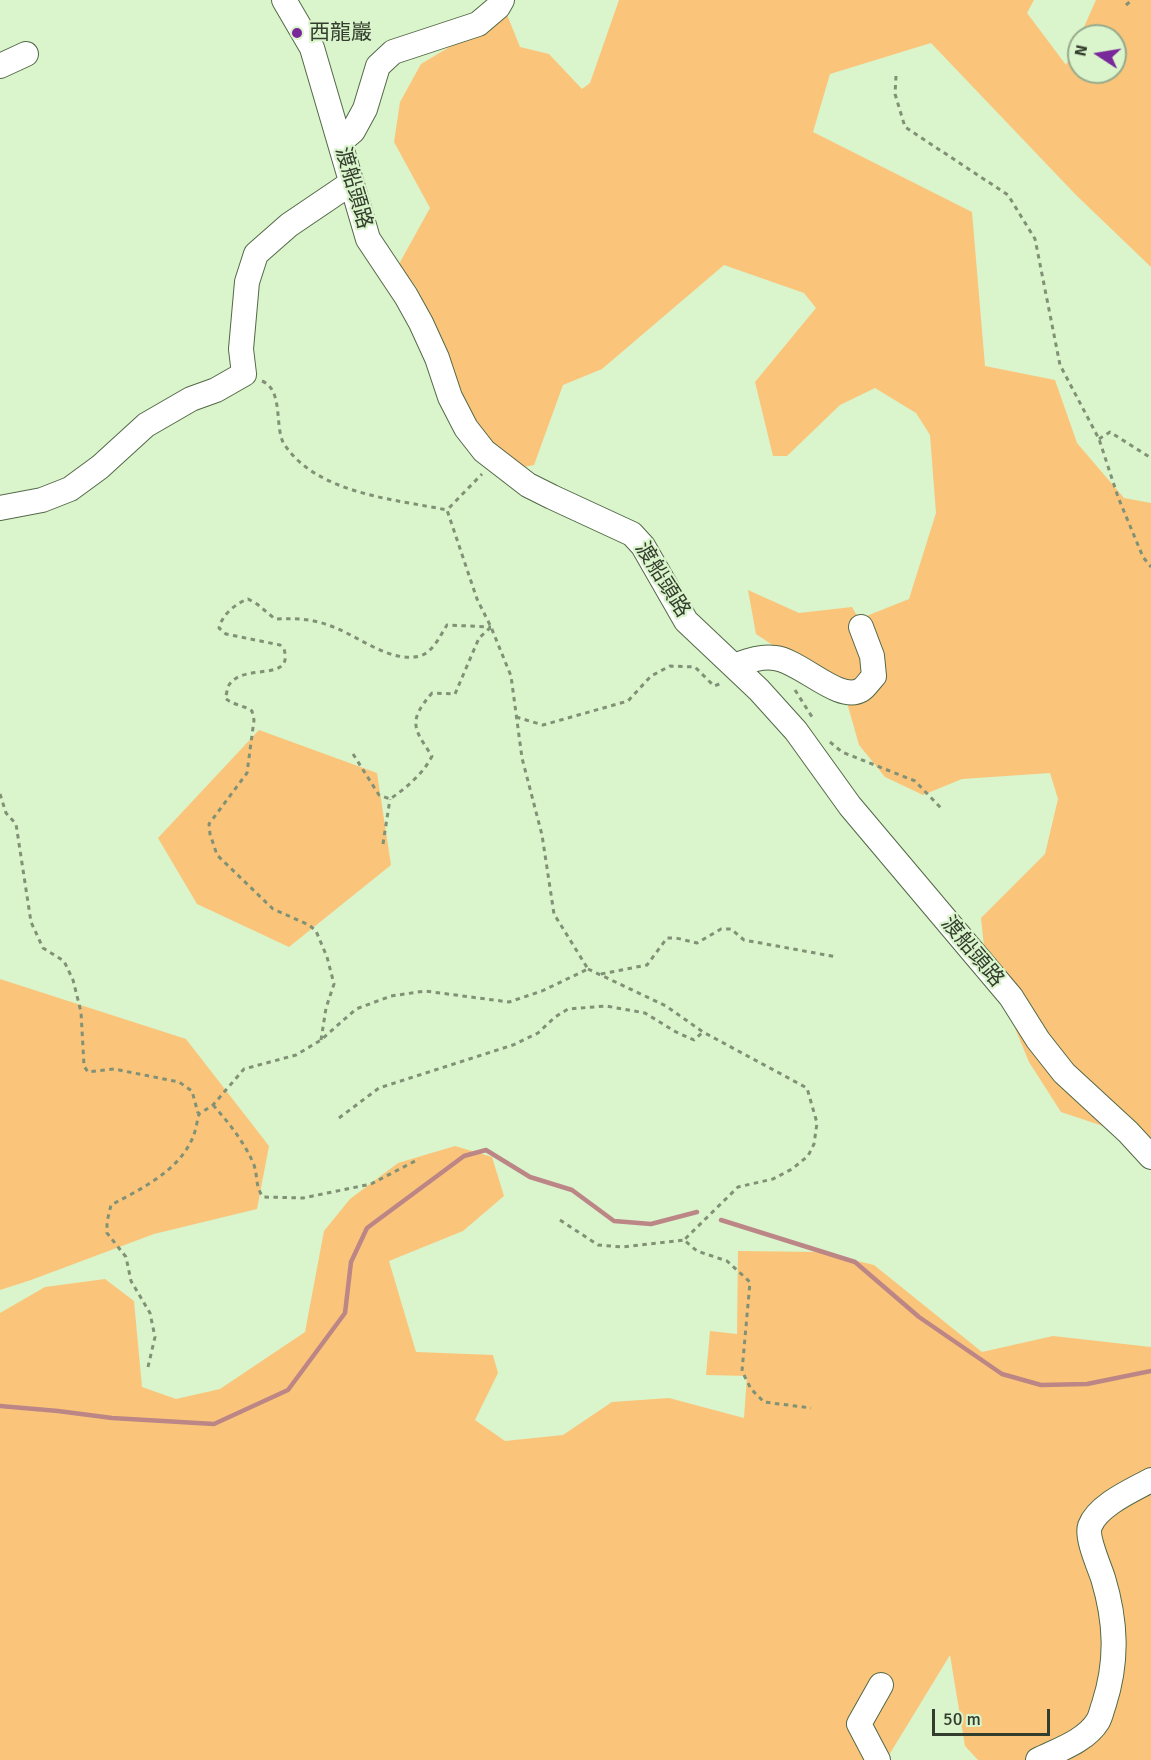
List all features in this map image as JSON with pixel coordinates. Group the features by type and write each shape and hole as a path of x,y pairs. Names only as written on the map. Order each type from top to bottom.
{"street":[{"name":"渡船頭路","path":"284,0 312,48 368,239 406,296 426,332 450,397 466,428 484,451 544,493 633,534 643,546 686,621 796,731 850,806 1011,997 1038,1040 1064,1073 1128,1132 1151,1157"},
{"path":"340,142 353,130 365,109 378,66 393,52 478,24 498,7 502,0"},
{"path":"0,66 26,54"},
{"path":"0,508 42,500 70,489 100,467 146,425 190,399 216,390 244,374 241,349 247,282 256,254 289,225 351,183"},
{"path":"738,671 757,658 776,658 794,663 836,690 850,694 861,690 874,676 872,656 861,627"},
{"path":"1038,1760 1080,1739 1098,1721 1109,1687 1114,1642 1111,1605 1092,1546 1089,1529 1095,1517 1115,1500 1151,1480"},
{"path":"878,1760 859,1724 881,1685"}],"path":[{"path":"1126,5 1132,0"},
{"path":"896,76 896,94 905,127 1008,195 1035,239 1060,364 1099,439 1118,497 1143,557 1151,567"},
{"path":"244,374 266,382 274,394 283,442 308,469 350,490 447,510"},
{"path":"1099,439 1110,432 1151,458"},
{"path":"447,510 495,459"},
{"path":"447,510 477,599 491,627 510,676 522,758 542,835 554,914 588,969 666,1006 703,1032 807,1088 817,1123 814,1144 808,1156 792,1169 773,1179 738,1187 684,1240 622,1247 598,1245 560,1220"},
{"path":"321,1040 326,1008 334,984 327,957 316,932 309,925 273,909 217,855 210,834 209,824 247,772 254,720 252,711 244,706 230,703 225,698 230,684 246,672 278,669 283,664 286,654 280,645 226,634 219,628 220,622 239,602 248,599 275,618 303,618 337,628 365,643 400,656 420,656 431,650 447,626 491,627"},
{"path":"383,844 390,799 405,788 428,765 432,756 417,735 414,723 421,706 432,693 455,694 479,638 491,627"},
{"path":"516,717 543,725 628,701 651,676 670,666 695,667 714,686 738,671"},
{"path":"787,682 796,690 814,720"},
{"path":"826,740 842,752 915,781 941,808"},
{"path":"353,754 379,795 390,799"},
{"path":"0,794 6,813 16,824 31,922 43,948 64,961 73,980 81,1012 84,1066 88,1072 114,1069 179,1082 192,1091 199,1114 193,1137 180,1158 141,1189 111,1205 106,1222 107,1233 126,1257 131,1281 150,1313 155,1337 148,1367"},
{"path":"599,974 647,965 667,938 697,944 721,929 731,929 744,940 837,957"},
{"path":"199,1114 213,1105 244,1069 296,1055 321,1040 356,1009 391,996 425,991 509,1002 542,991 588,969"},
{"path":"339,1118 379,1088 513,1045 538,1033 555,1017 568,1009 606,1006 645,1013 694,1040 703,1032"},
{"path":"213,1105 231,1125 254,1166 257,1189 263,1197 303,1198 371,1185 419,1159"},
{"path":"684,1240 697,1251 727,1261 750,1282 742,1371 752,1389 764,1402 811,1408"}],"shaded area":[{"path":"619,0 1034,0 1027,13 1066,65 1067,63 1067,84 1127,84 1127,24 1085,24 1096,0 1151,0 1151,267 1076,195 931,43 830,74 813,132 972,212 985,366 1055,380 1077,443 1124,498 1151,503 1151,1163 1130,1135 1061,1112 1029,1062 985,956 981,918 1045,854 1058,799 1050,773 962,779 923,795 885,777 859,745 844,692 756,634 748,590 799,613 852,607 859,619 909,599 936,513 930,435 916,413 875,388 840,405 787,456 773,456 755,382 816,308 804,293 724,265 602,369 563,385 534,465 514,469 460,412 417,289 399,264 430,208 394,142 400,102 421,64 483,27 504,7 520,47 549,54 582,89 590,83"},
{"path":"259,730 377,773 391,865 289,947 197,904 158,838"},
{"path":"0,979 186,1039 269,1146 257,1209 154,1234 0,1290"},
{"path":"455,1146 492,1157 504,1196 463,1231 389,1261 416,1352 493,1355 498,1373 475,1420 505,1441 563,1435 612,1402 669,1398 744,1418 747,1376 706,1375 710,1331 737,1334 738,1251 820,1252 874,1265 982,1352 1053,1336 1151,1347 1151,1760 978,1760 965,1746 950,1655 886,1760 0,1760 0,1313 45,1287 105,1279 134,1301 142,1387 176,1399 220,1389 305,1332 324,1231 350,1199 398,1163"}],"waterway":[{"path":"0,1406 112,1418 214,1424 288,1390 345,1313 351,1262 367,1228 464,1156 486,1150 530,1177 572,1190 614,1221 651,1224 697,1212"},
{"path":"721,1220 855,1262 919,1317 1002,1374 1041,1385 1087,1384 1151,1371"}],"place":[{"name":"西龍巖","path":"297,33"}]}
